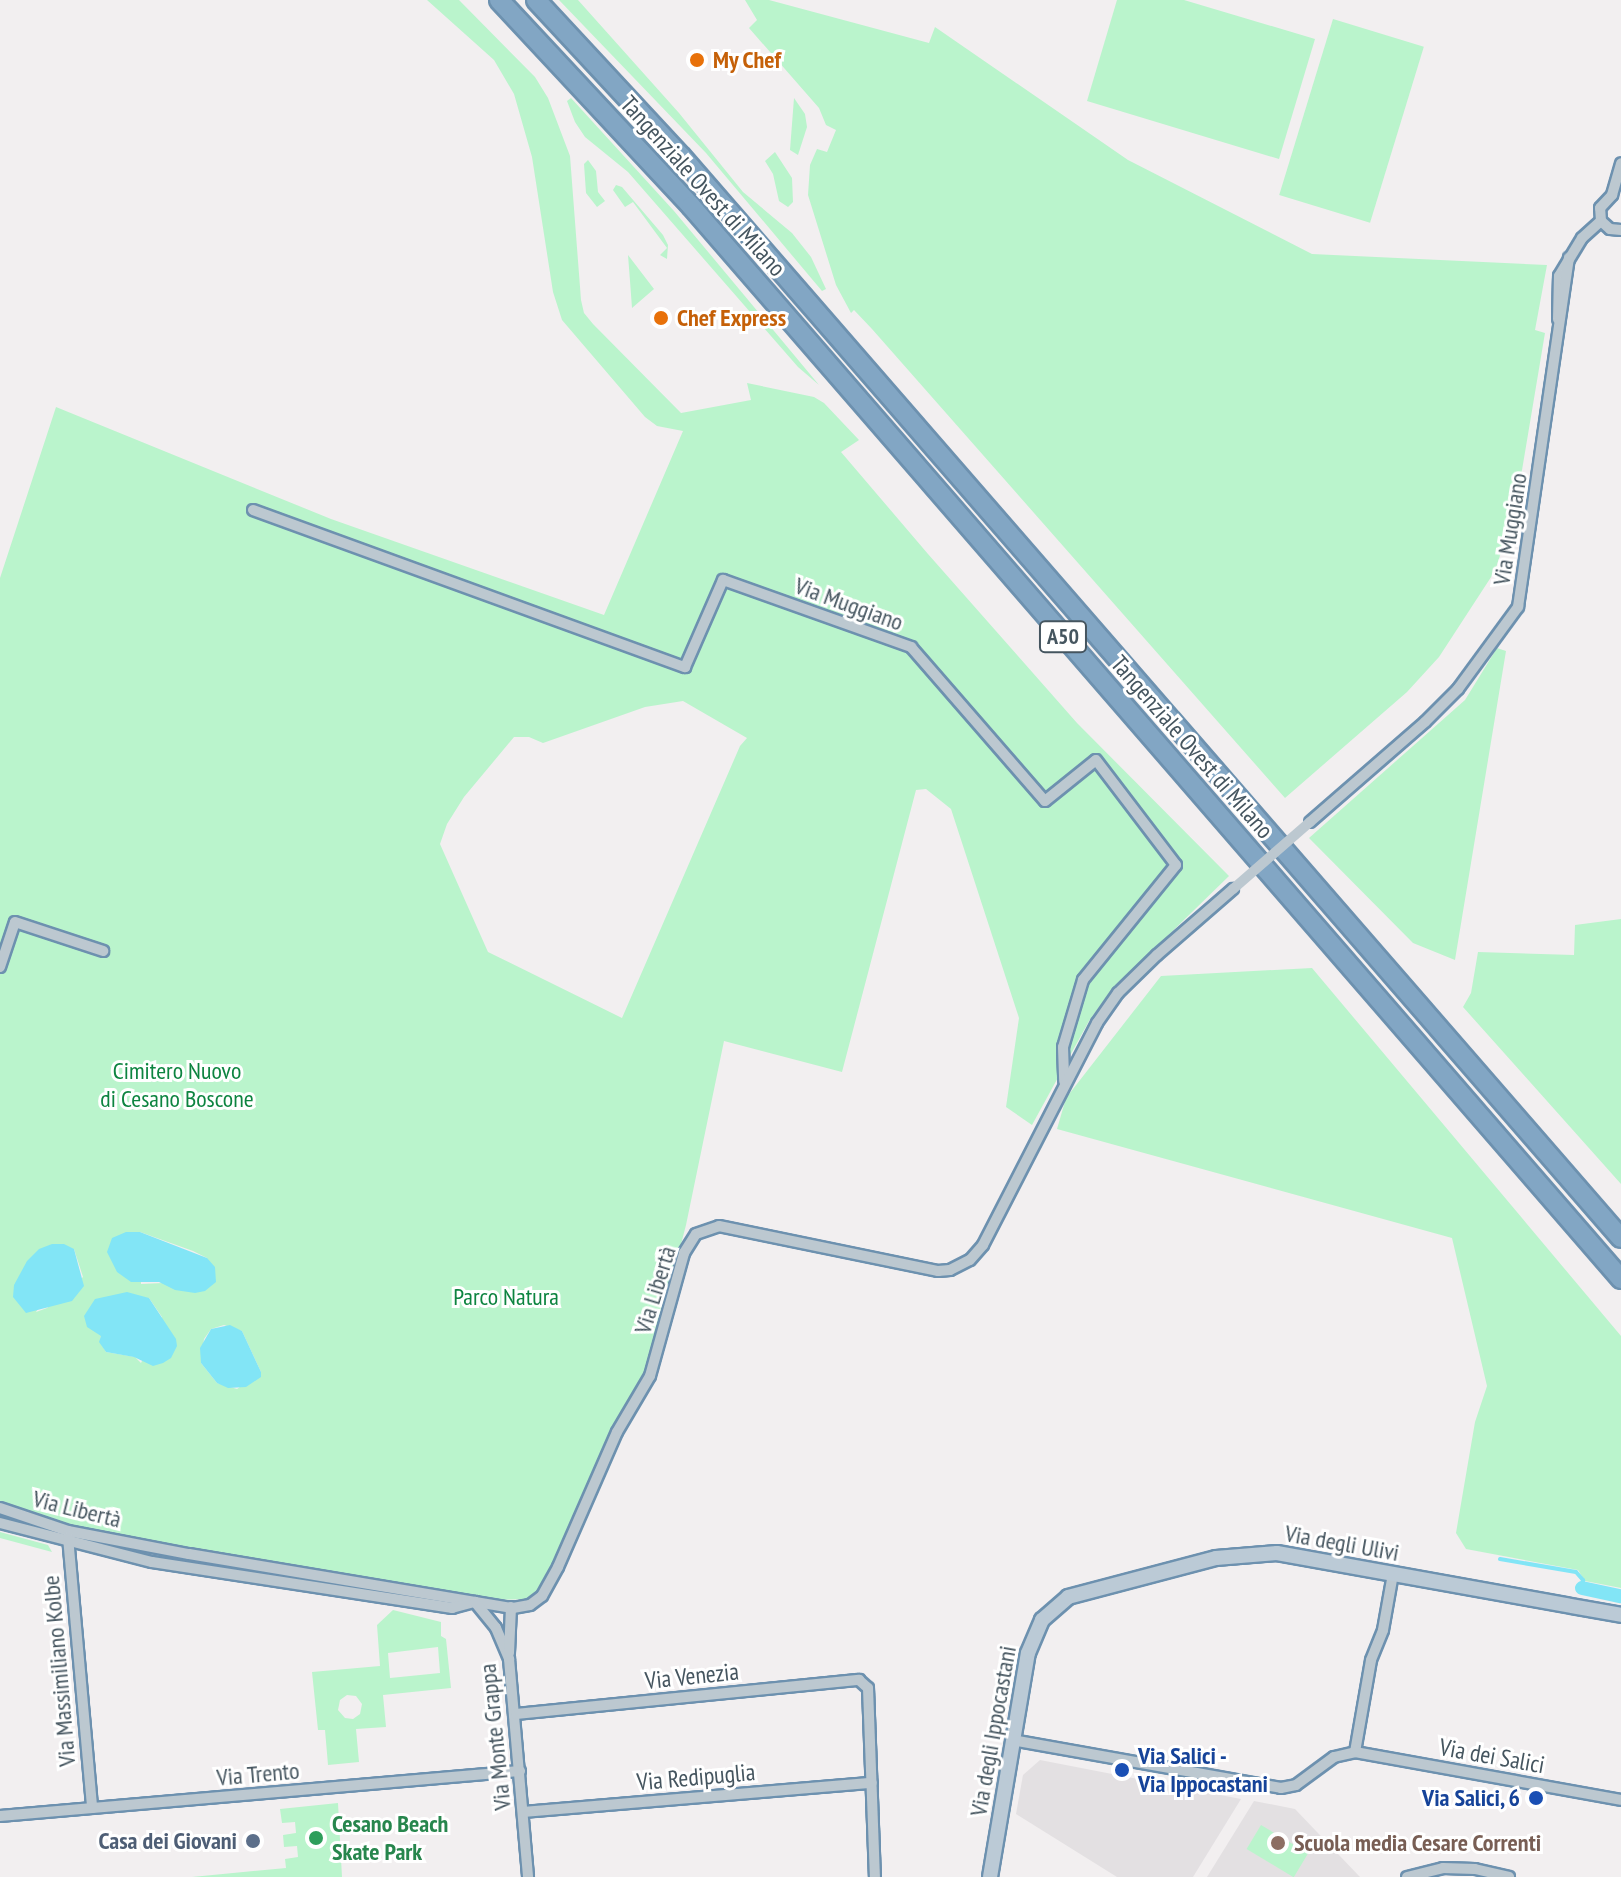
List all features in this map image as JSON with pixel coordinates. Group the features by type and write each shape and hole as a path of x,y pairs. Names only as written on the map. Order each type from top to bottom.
{"highway":[{"name":"Tangenziale Ovest di Milano","path":"499,0 691,206 1621,1279"},
{"name":"Tangenziale Ovest di Milano","path":"536,0 700,178 1621,1238"}],"street":[{"name":"Via Muggiano","path":"1040,1132 1097,1023 1118,993 1436,711 1458,689 1518,607 1559,323 1556,304 1559,276 1582,238 1601,221 1600,205 1617,194 1621,163"},
{"path":"1601,221 1610,229 1621,230"},
{"name":"Via Muggiano","path":"253,510 685,667 723,580 911,647 1045,801 1096,760 1176,865 1083,980 1071,1011 1063,1047 1065,1083"},
{"path":"0,967 15,922 103,951"},
{"name":"Via Libertà","path":"0,1523 68,1537 152,1562 394,1600 452,1608 475,1602 511,1607 530,1605 542,1596 558,1567 617,1432 650,1376 684,1253 696,1234 719,1226 924,1270 950,1270 970,1260 983,1245 1040,1132"},
{"name":"Via Libertà","path":"0,1508 68,1537"},
{"name":"Via Massimiliano Kolbe","path":"68,1537 92,1808"},
{"name":"Via degli Ulivi","path":"1060,1603 1098,1587 1245,1554 1294,1555 1621,1615"},
{"path":"1012,1740 1281,1788 1296,1785 1334,1757 1355,1752 1371,1660 1383,1630 1393,1574"},
{"name":"Via Monte Grappa","path":"475,1602 496,1628 509,1659 528,1877"},
{"name":"Via degli Ippocastani","path":"990,1877 1031,1641 1042,1620 1060,1603"},
{"path":"509,1659 511,1607"},
{"name":"Via Venezia","path":"516,1714 859,1680 868,1688 872,1783"},
{"name":"Via dei Salici","path":"1355,1752 1621,1800"},
{"name":"Via Trento","path":"0,1816 520,1771"},
{"path":"872,1783 875,1877"},
{"name":"Via Redipuglia","path":"523,1812 872,1783"},
{"path":"1407,1877 1443,1868 1475,1869 1509,1877"}],"shaded area":[{"path":"1040,1760 1241,1799 1193,1877 1117,1877 1016,1814 1023,1775"},
{"name":"Scuola media Cesare Correnti","path":"1254,1801 1295,1809 1360,1877 1207,1877"}],"green space":[{"path":"427,0 459,0 535,77 548,98 570,156 581,300 584,313 593,324 681,413 751,400 747,383 814,397 824,403 859,440 841,452 928,554 1077,723 1229,876 1109,993 1089,1021 1032,1125 1006,1107 1019,1018 951,809 926,789 916,790 842,1072 724,1041 686,1225 652,1356 543,1587 528,1599 490,1600 68,1527 0,1502 0,578 56,407 331,519 604,615 683,431 657,426 645,417 562,320 553,292 532,157 514,94 494,60","holes":["683,701 747,738 740,746 622,1018 488,952 440,844 447,824 464,797 514,737 529,737 543,743 645,707","140,1232 207,1258 163,1283 141,1284","74,1249 83,1277 47,1308 36,1312","149,1298 162,1317 141,1363 135,1357 106,1352 100,1342 101,1336","224,1325 242,1331 261,1372 237,1389 217,1383 201,1363 204,1339 211,1329"]},
{"path":"559,0 578,0 679,113 743,192 792,233 811,257 826,289 822,291 706,153"},
{"path":"745,0 769,0 929,43 935,27 1128,160 1312,254 1547,265 1535,330 1545,333 1516,506 1495,571 1439,657 1407,692 1285,798 872,329 854,310 851,313 836,285 808,195 810,165 817,149 827,152 836,130 826,125 819,108 749,28 757,20"},
{"path":"1117,0 1184,0 1315,39 1279,159 1087,101"},
{"path":"1333,19 1424,47 1370,223 1279,195"},
{"path":"571,98 674,211 819,385 798,367 628,172 585,137 567,101"},
{"path":"794,98 805,114 807,127 798,155 790,150"},
{"path":"775,152 792,178 793,202 788,207 779,201 773,174 765,161"},
{"path":"588,160 596,171 598,192 605,201 597,207 586,193 584,164"},
{"path":"616,185 622,187 663,235 668,245 667,259 660,255 667,248 633,202 625,207 613,190"},
{"path":"628,255 654,289 632,308 630,281"},
{"path":"1497,648 1506,651 1455,960 1413,943 1309,838 1465,700"},
{"path":"1621,919 1621,1184 1463,1007 1471,993 1478,952 1574,955 1575,925"},
{"path":"1312,968 1621,1336 1621,1588 1585,1581 1578,1570 1466,1549 1456,1533 1475,1422 1487,1386 1452,1238 1057,1129 1066,1098 1161,976"},
{"path":"0,1532 48,1545 52,1552 0,1538"},
{"path":"393,1610 441,1622 451,1688 383,1695 386,1727 356,1729 359,1762 328,1765 325,1730 318,1730 312,1672 380,1666 377,1625","holes":["438,1647 440,1673 390,1678 388,1653","347,1695 356,1696 362,1704 360,1714 353,1719 345,1718 338,1710 340,1700"]},
{"path":"338,1803 342,1877 192,1877 286,1868 285,1859 298,1857 297,1846 284,1847 283,1835 296,1833 295,1822 282,1823 280,1809"},
{"path":"1261,1825 1308,1853 1293,1877 1247,1849"}],"water":[{"path":"126,1232 140,1232 207,1258 215,1267 216,1282 205,1291 195,1293 175,1290 159,1282 131,1282 117,1272 107,1252 112,1238"},
{"path":"64,1244 74,1249 84,1286 72,1301 26,1313 13,1297 14,1285 27,1261 39,1249"},
{"path":"127,1292 149,1298 176,1339 177,1346 171,1358 163,1363 153,1366 134,1357 106,1352 99,1342 101,1336 87,1327 84,1316 95,1299"},
{"path":"230,1325 242,1331 261,1372 261,1377 246,1387 228,1388 217,1383 201,1363 200,1348 211,1329"}],"waterway":[{"path":"1500,1559 1576,1572 1583,1580 1582,1588"},
{"path":"1582,1588 1621,1596"}],"place":[{"name":"My Chef","path":"697,60"},
{"name":"Chef Express","path":"661,318"},
{"name":"Via Salici - Via Ippocastani","path":"1122,1770"},
{"name":"Via Salici, 6","path":"1536,1798"},
{"name":"Cesano Beach Skate Park","path":"316,1838"},
{"name":"Casa dei Giovani","path":"253,1841"},
{"name":"Scuola media Cesare Correnti","path":"1278,1843"}],"park label":[{"name":"Cimitero Nuovo di Cesano Boscone","path":"177,1085"},
{"name":"Parco Natura","path":"506,1297"}]}
